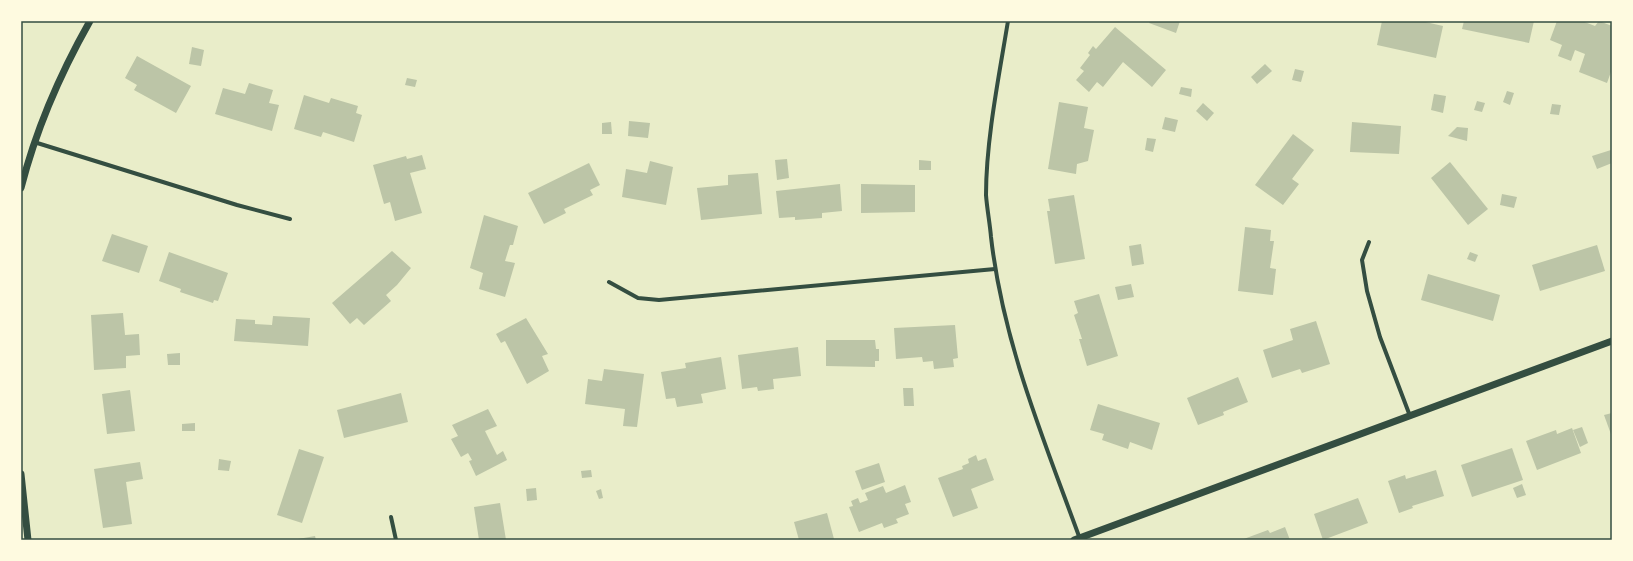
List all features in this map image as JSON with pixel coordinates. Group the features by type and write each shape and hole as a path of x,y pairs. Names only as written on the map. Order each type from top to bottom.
{"street":[{"path":"21,188 34,142 53,94 90,21"},
{"path":"1008,21 989,148 986,196 995,269 1009,337 1078,539 1612,341"},
{"path":"34,142 237,205 290,219"},
{"path":"1369,242 1362,260 1367,291 1380,337 1410,416"},
{"path":"610,282 638,298 659,300 995,269"},
{"path":"21,474 28,540"},
{"path":"391,517 396,540"}],"building":[{"path":"1150,21 1180,21 1176,33 1149,23"},
{"path":"1382,21 1421,21 1443,26 1436,58 1377,45"},
{"path":"1464,21 1534,21 1529,43 1462,29"},
{"path":"1557,21 1582,21 1595,26 1599,21 1612,26 1612,69 1607,83 1579,72 1585,54 1575,50 1571,61 1558,56 1562,45 1550,40"},
{"path":"1115,27 1166,70 1152,87 1123,62 1103,87 1097,82 1089,92 1076,80 1084,71 1080,68 1090,55 1088,53 1093,46 1096,49"},
{"path":"192,47 204,50 201,66 189,64"},
{"path":"137,56 191,86 176,113 134,90 137,85 125,78"},
{"path":"1265,64 1272,71 1257,84 1251,77"},
{"path":"1295,69 1304,71 1301,82 1292,80"},
{"path":"407,78 417,80 415,87 405,85"},
{"path":"249,83 273,90 269,103 279,105 272,131 215,114 223,88 245,94"},
{"path":"1181,87 1192,89 1191,97 1179,94"},
{"path":"1507,91 1514,93 1510,105 1503,102"},
{"path":"1434,94 1446,96 1443,113 1431,110"},
{"path":"304,95 329,103 331,98 358,106 356,113 362,115 354,142 323,132 321,137 294,129"},
{"path":"1477,101 1485,103 1482,112 1474,110"},
{"path":"1059,102 1088,107 1084,128 1094,130 1088,161 1077,164 1076,174 1048,169"},
{"path":"1203,103 1214,113 1207,121 1196,111"},
{"path":"1552,104 1561,105 1559,115 1550,114"},
{"path":"1165,117 1178,120 1175,132 1162,129"},
{"path":"629,121 650,123 648,138 628,136"},
{"path":"611,122 612,134 602,134 602,123"},
{"path":"1352,122 1401,126 1399,154 1350,152"},
{"path":"1457,127 1468,128 1467,141 1448,136"},
{"path":"1293,134 1314,150 1292,179 1299,184 1283,205 1255,185"},
{"path":"1147,138 1156,139 1153,152 1145,150"},
{"path":"1611,150 1612,163 1597,169 1592,156"},
{"path":"422,155 426,169 410,173 422,213 395,221 390,202 384,204 373,165 406,156 407,159"},
{"path":"787,159 789,178 777,180 775,160"},
{"path":"919,160 931,161 931,170 919,170"},
{"path":"650,161 673,167 666,205 622,197 626,169 647,173"},
{"path":"1450,162 1488,209 1468,225 1431,178"},
{"path":"589,163 600,185 590,190 593,195 564,209 566,213 544,224 528,193"},
{"path":"758,173 762,214 701,220 697,188 728,185 728,175"},
{"path":"840,184 842,211 822,213 822,218 795,220 795,217 779,218 776,191"},
{"path":"861,184 915,185 915,212 861,213"},
{"path":"1502,194 1517,197 1514,208 1500,205"},
{"path":"1074,195 1085,259 1055,264 1047,211 1050,211 1048,199"},
{"path":"484,215 518,226 513,245 510,245 505,261 515,263 505,297 479,289 483,273 470,268"},
{"path":"1245,227 1271,230 1270,241 1274,241 1270,268 1276,269 1273,295 1238,291"},
{"path":"112,234 148,246 139,273 102,261"},
{"path":"1141,244 1144,264 1132,266 1129,246"},
{"path":"1597,245 1605,271 1540,291 1532,265"},
{"path":"392,251 411,268 397,285 386,295 391,301 364,325 357,318 350,324 332,303"},
{"path":"169,252 228,273 218,301 214,300 213,303 180,292 181,289 159,281"},
{"path":"1470,252 1478,255 1475,262 1467,259"},
{"path":"1428,274 1500,295 1493,321 1421,300"},
{"path":"1131,284 1134,297 1118,300 1115,287"},
{"path":"1099,294 1118,356 1087,366 1079,339 1082,339 1074,315 1078,313 1074,301"},
{"path":"123,313 125,335 139,334 140,355 126,356 126,368 94,370 91,315"},
{"path":"273,316 310,318 308,346 234,341 236,319 255,320 255,324 272,325"},
{"path":"526,318 548,354 542,356 549,371 527,384 505,341 501,343 496,334"},
{"path":"1316,321 1330,364 1302,373 1300,369 1272,378 1263,350 1293,340 1290,329"},
{"path":"955,325 958,358 953,359 954,367 934,369 933,361 923,362 922,357 896,359 894,328"},
{"path":"826,340 875,340 876,349 879,349 879,361 875,361 875,367 826,366"},
{"path":"798,347 801,376 773,379 774,389 758,391 757,387 742,389 738,355"},
{"path":"180,353 180,365 168,365 167,354"},
{"path":"721,357 726,389 701,394 703,403 677,407 675,398 666,399 661,372 686,368 685,363"},
{"path":"604,369 644,374 637,427 623,426 625,409 585,404 588,379 602,381"},
{"path":"1238,377 1248,402 1223,412 1224,415 1198,425 1187,398"},
{"path":"903,388 913,388 914,406 904,406"},
{"path":"130,390 135,431 107,434 102,394"},
{"path":"401,393 408,422 344,438 337,410"},
{"path":"1098,404 1160,423 1152,450 1130,442 1128,449 1102,440 1104,434 1090,430"},
{"path":"488,409 497,426 485,431 497,455 503,451 507,460 476,476 469,461 472,460 468,453 461,457 451,439 458,436 452,425"},
{"path":"1612,413 1612,437 1604,415"},
{"path":"195,423 195,431 182,431 182,424"},
{"path":"1582,427 1588,443 1580,447 1573,430"},
{"path":"1572,428 1581,453 1537,470 1526,441 1556,430 1557,434"},
{"path":"1512,448 1523,480 1472,497 1461,465"},
{"path":"299,449 324,457 302,523 277,515"},
{"path":"976,455 978,461 986,458 994,480 971,489 978,508 953,517 938,478 963,469 962,466 969,463 968,459"},
{"path":"219,459 231,461 229,471 218,470"},
{"path":"140,462 143,479 126,482 132,524 103,528 94,469"},
{"path":"879,463 885,482 862,490 855,471"},
{"path":"591,470 592,477 582,478 581,471"},
{"path":"1436,470 1444,496 1412,506 1413,508 1399,513 1388,481 1405,475 1406,479"},
{"path":"1522,484 1526,495 1517,498 1513,488"},
{"path":"905,485 911,502 905,504 909,514 896,519 898,523 884,528 882,523 859,532 849,507 853,506 851,501 858,498 860,503 868,500 865,493 883,486 886,493"},
{"path":"536,488 537,500 527,501 526,489"},
{"path":"601,489 603,498 599,499 596,491"},
{"path":"1358,498 1368,523 1323,540 1314,514"},
{"path":"500,503 506,540 479,540 474,507"},
{"path":"827,513 834,539 799,540 794,522"},
{"path":"1285,527 1290,540 1241,540 1268,530 1270,533"},
{"path":"315,536 316,540 298,540 298,539"}]}
